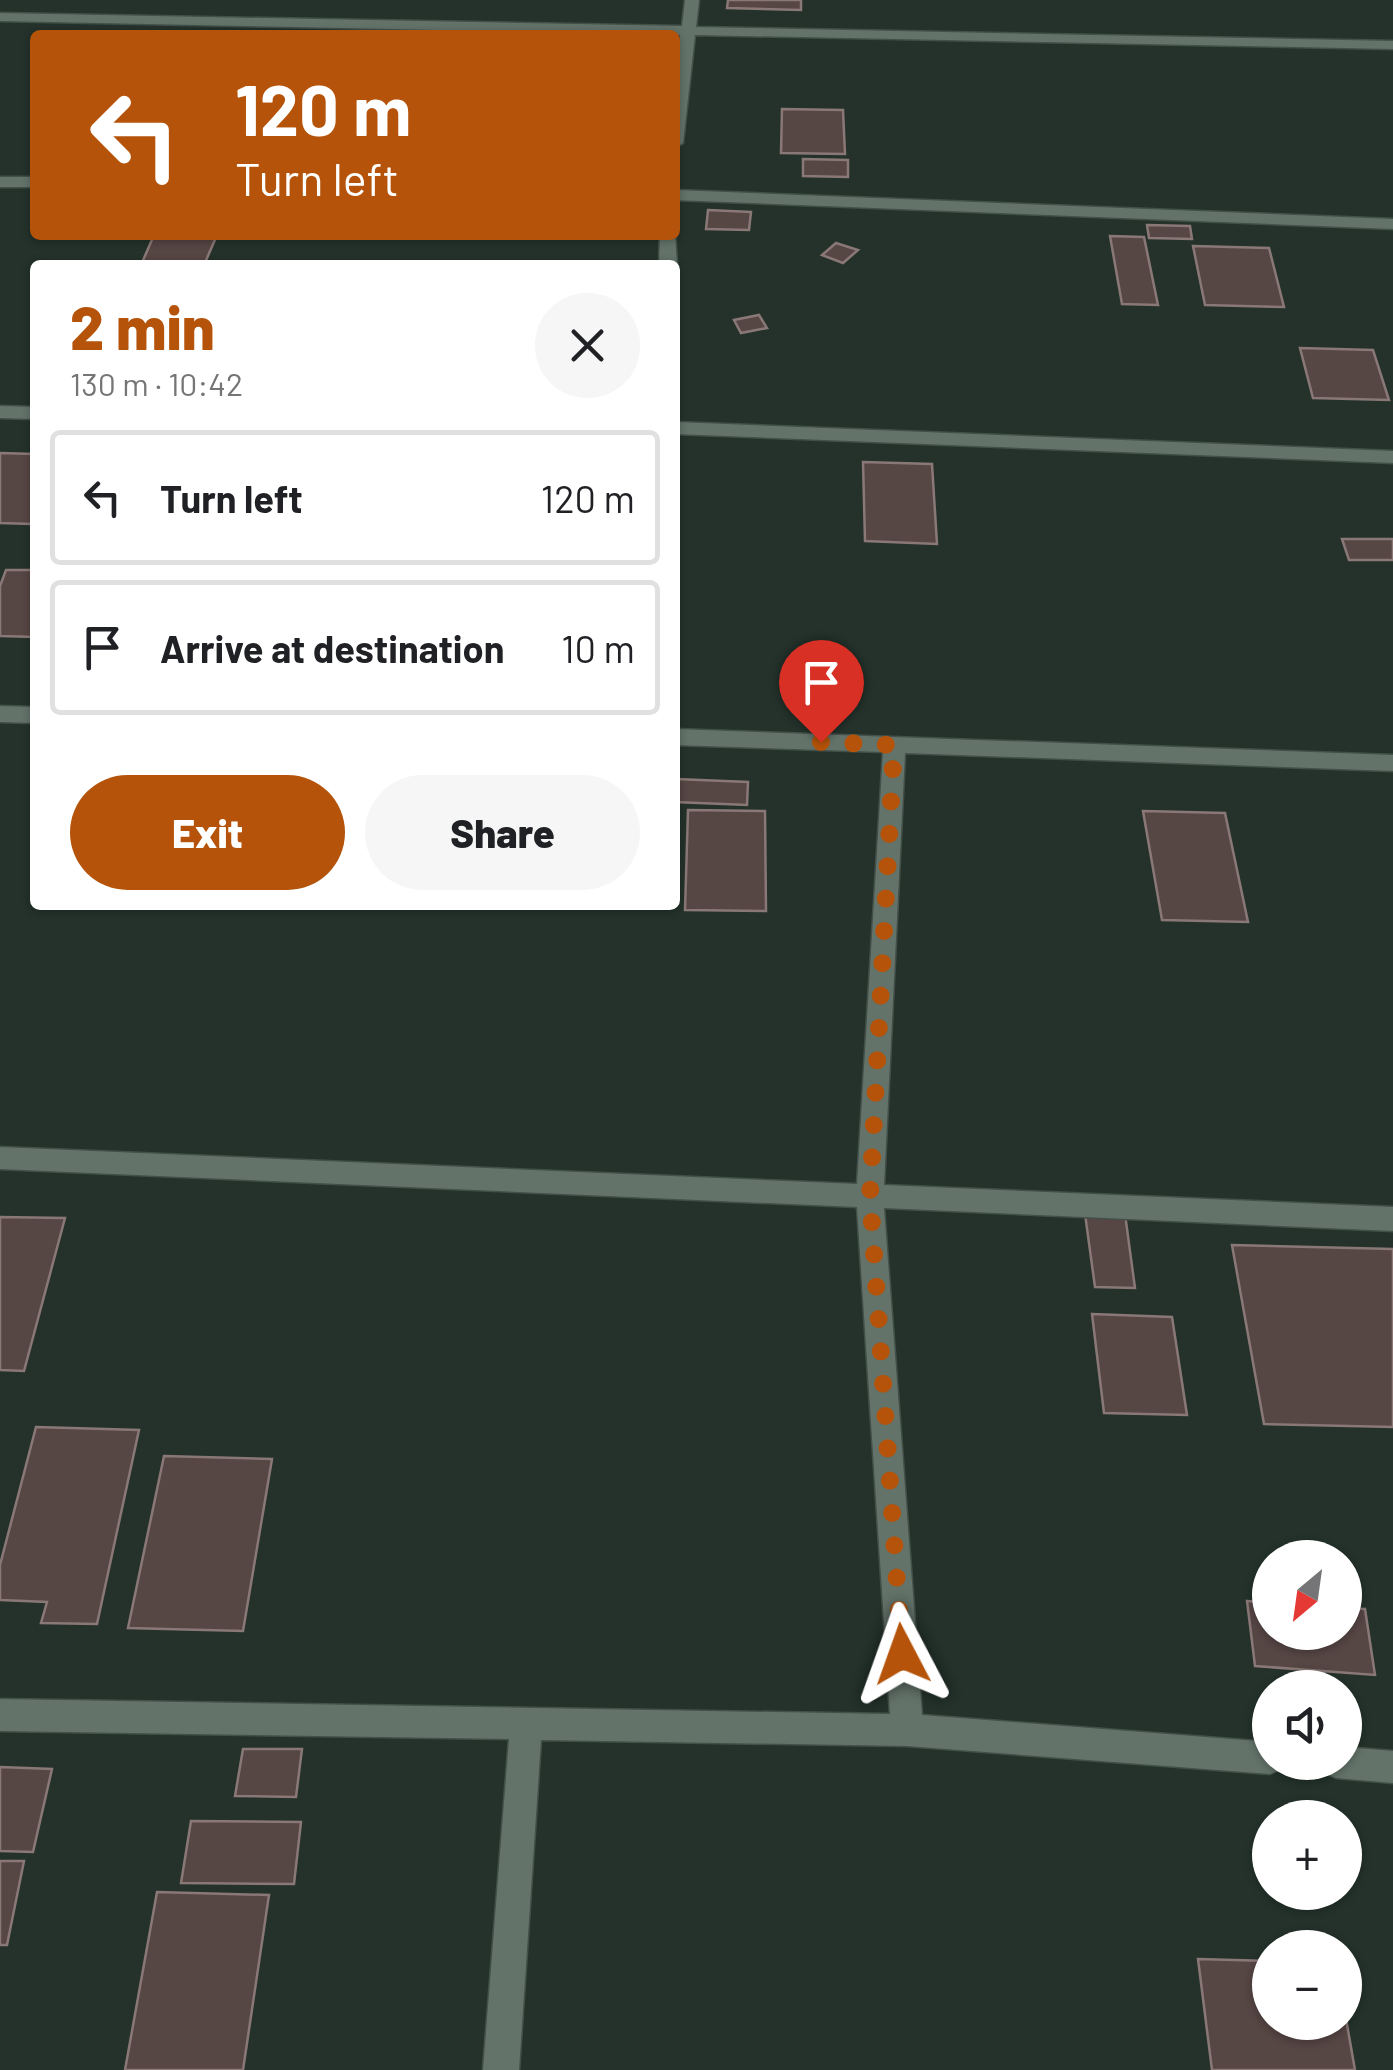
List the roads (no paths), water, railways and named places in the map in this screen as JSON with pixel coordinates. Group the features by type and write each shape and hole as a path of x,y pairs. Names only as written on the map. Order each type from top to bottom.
{"street":[{"path":"680,107 692,0"},
{"path":"0,17 528,30"},
{"path":"680,34 1393,45"},
{"path":"0,182 30,182"},
{"path":"680,196 1393,224"},
{"path":"0,412 30,413"},
{"path":"680,428 1393,457"},
{"path":"0,714 30,715"},
{"path":"680,738 1393,762"},
{"path":"894,745 870,1196 907,1730"},
{"path":"0,1158 1393,1219"},
{"path":"0,1715 907,1730 1252,1757"},
{"path":"501,2070 526,1725"},
{"path":"1362,1764 1393,1767"}]}
